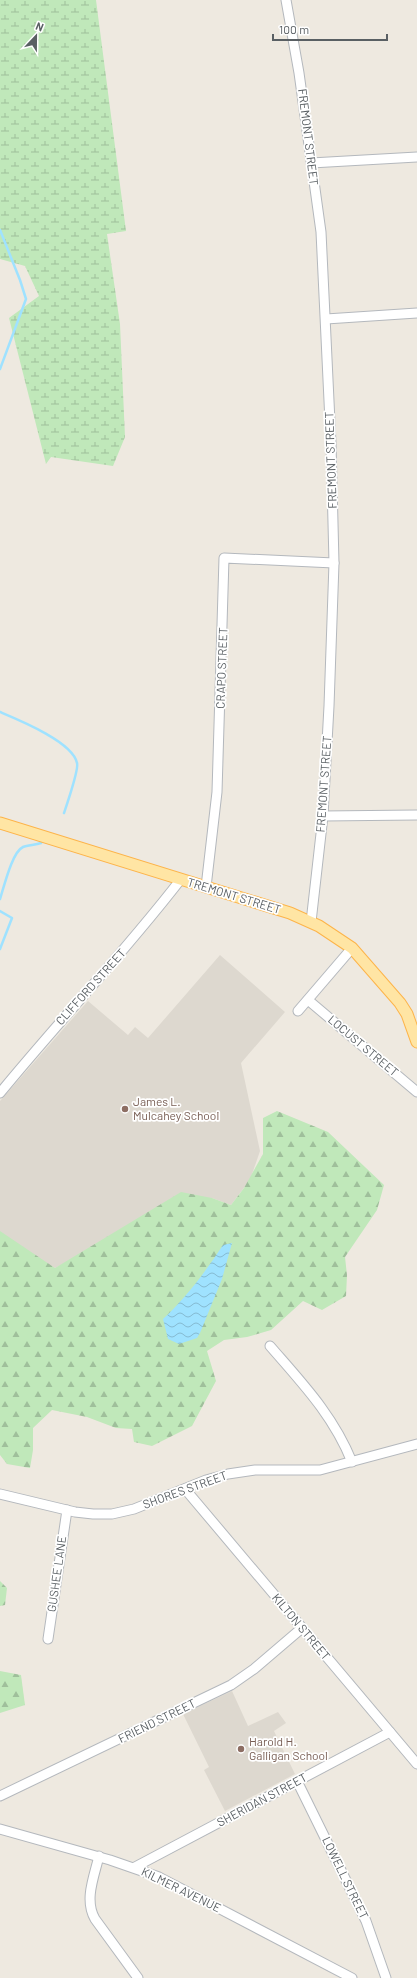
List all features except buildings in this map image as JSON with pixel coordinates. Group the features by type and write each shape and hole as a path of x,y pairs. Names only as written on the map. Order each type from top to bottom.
{"main road":[{"name":"TREMONT STREET","path":"0,823 290,913 311,922 331,933 352,948 400,1003 407,1014 417,1042"}],"street":[{"name":"FREMONT STREET","path":"286,0 299,73 321,232 326,319 334,563 322,816 311,922"},
{"path":"311,163 417,157"},
{"path":"326,319 417,313"},
{"name":"CRAPO STREET","path":"206,888 217,792 221,699 224,558 334,563"},
{"path":"322,816 417,815"},
{"name":"CLIFFORD STREET","path":"0,1093 38,1047 140,932 181,879"},
{"path":"298,1011 352,948"},
{"name":"LOCUST STREET","path":"308,1000 417,1092"},
{"path":"270,1346 323,1407 343,1442 352,1462"},
{"name":"SHORES STREET","path":"0,1494 67,1510 93,1514 118,1513 134,1509 213,1478 236,1472 261,1470 314,1471 417,1444"},
{"name":"KILTON STREET","path":"185,1489 417,1764"},
{"name":"GUSHEE LANE","path":"48,1639 67,1510"},
{"name":"FRIEND STREET","path":"0,1796 224,1688 254,1669 302,1628"},
{"name":"SHERIDAN STREET","path":"135,1868 390,1732"},
{"name":"LOWELL STREET","path":"297,1781 366,1921 386,1978"},
{"name":"KILMER AVENUE","path":"0,1829 99,1856 166,1880 352,1978"},
{"path":"99,1856 89,1898 91,1910 95,1919 138,1978"}],"shaded area":[{"name":"James L. Mulcahey School","path":"220,955 285,1012 241,1063 260,1151 250,1180 231,1205 212,1198 127,1232 55,1268 0,1239 0,1101 88,1001 128,1035 135,1027 148,1038"},
{"name":"Harold H. Galligan School","path":"232,1691 248,1726 278,1712 286,1723 274,1731 295,1774 225,1811 204,1770 209,1767 183,1714"}],"green space":[{"path":"0,0 96,0 126,231 107,234 120,324 125,437 113,466 51,457 46,464 9,318 39,296 25,266 0,259"},
{"path":"277,1111 328,1132 384,1185 377,1210 345,1257 347,1275 346,1296 322,1310 303,1301 271,1330 247,1337 224,1340 207,1351 216,1381 192,1426 152,1446 134,1442 132,1429 116,1428 87,1417 52,1410 33,1428 33,1450 30,1468 7,1464 0,1455 0,1231 55,1268 181,1192 212,1198 231,1205 244,1188 263,1154 263,1118"},
{"path":"0,1581 7,1588 5,1605 0,1606"},
{"path":"0,1671 21,1675 25,1705 0,1713"}],"water":[{"path":"232,1243 222,1279 197,1338 179,1344 168,1339 163,1319 195,1284 223,1245"}],"waterway":[{"path":"0,230 26,299 0,369"},
{"path":"0,712 19,720 56,740 66,747 73,755 77,763 77,767 64,813"},
{"path":"0,899 12,862 19,850 25,846 41,843"},
{"path":"0,911 12,918 0,949"}],"place":[{"name":"James L. Mulcahey School","path":"125,1109"},
{"name":"Harold H. Galligan School","path":"241,1749"}]}
